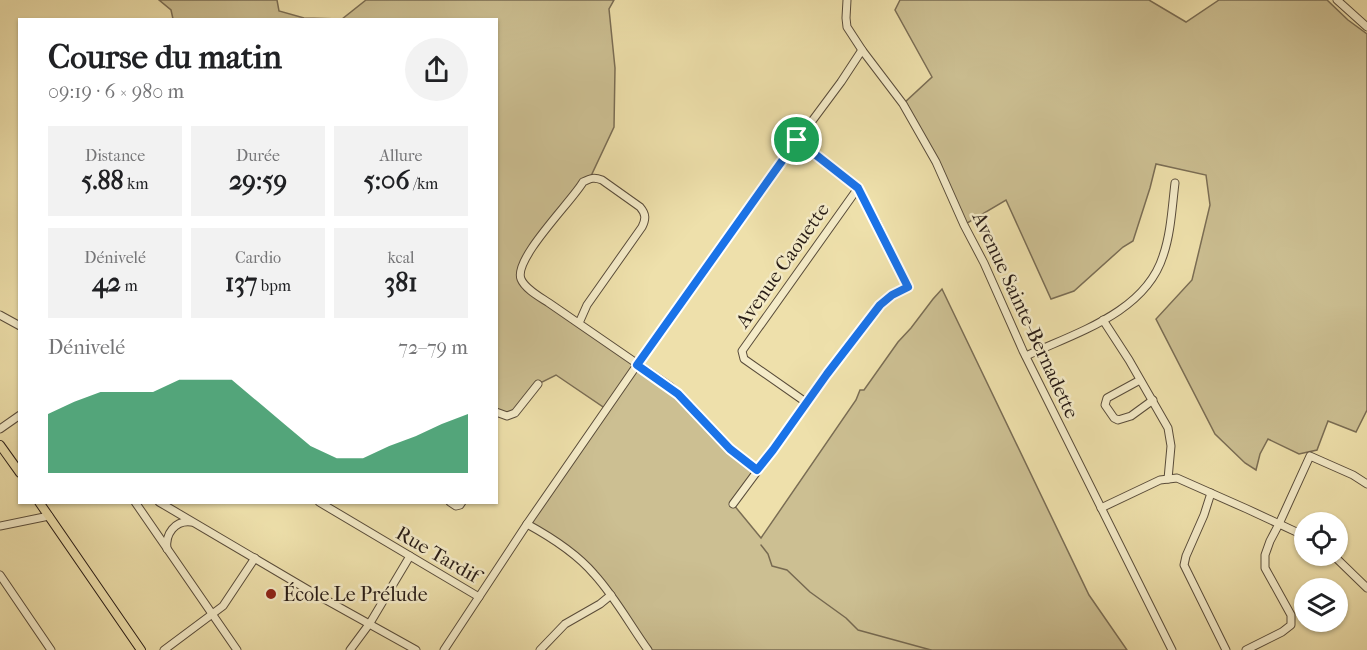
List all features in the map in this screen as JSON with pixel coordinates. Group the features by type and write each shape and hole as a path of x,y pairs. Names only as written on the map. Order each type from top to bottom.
{"main road":[{"path":"0,445 18,470"},
{"path":"40,504 141,650"}],"street":[{"name":"Avenue Sainte-Bernadette","path":"847,0 847,27 903,104 936,162 1026,356 1172,650"},
{"path":"1337,0 1367,27"},
{"path":"444,650 527,524 637,365 862,50"},
{"path":"733,504 880,305 892,295 908,287 858,188 797,140"},
{"path":"579,323 587,305 646,219 639,207 596,177 583,182 535,244 525,260 520,274 521,280 531,290 678,394 730,449 757,470"},
{"path":"1026,356 1077,334 1122,310 1134,300 1159,267 1164,255 1175,183"},
{"name":"Avenue Caouette","path":"807,403 744,359 742,351 858,188"},
{"path":"0,315 18,325"},
{"path":"1103,320 1168,428 1171,446 1168,479"},
{"path":"1140,380 1107,398 1105,403 1114,418 1118,420 1131,416 1153,400"},
{"path":"498,413 507,416 515,413 538,384"},
{"path":"0,429 18,416"},
{"path":"1246,650 1291,625 1291,615 1268,574 1265,563 1266,549 1280,524 1310,456 1367,484"},
{"path":"1101,508 1160,480 1177,478 1294,531"},
{"path":"1211,493 1204,515 1185,556 1184,565 1226,650"},
{"path":"136,504 237,650"},
{"path":"162,504 416,650"},
{"name":"Rue Tardif","path":"322,504 479,597"},
{"path":"0,526 49,516"},
{"path":"167,549 166,542 170,532 176,526 183,522 194,523"},
{"path":"527,524 547,536 593,572 648,650"},
{"path":"350,650 370,623 410,556"},
{"path":"164,650 223,606 255,558"},
{"path":"1344,566 1367,588"},
{"path":"0,575 51,650"},
{"path":"540,650 565,624 611,595"}],"shaded area":[{"path":"159,0 277,0 279,11 304,18 173,18 171,10"},
{"path":"366,0 614,0 609,9 615,68 614,127 590,178 525,260 521,281 659,379 757,470 733,504 761,538 856,400 860,390 864,390 898,342 942,289 1089,595 1127,650 648,650 593,572 527,524 606,409 556,375 538,384 515,413 507,416 498,412 498,18 343,18"},
{"path":"900,0 1149,0 1186,22 1219,0 1327,0 1367,34 1367,410 1356,432 1328,421 1317,450 1299,454 1268,439 1260,454 1256,470 1245,463 1215,434 1156,319 1192,280 1210,205 1206,175 1156,164 1133,241 1123,247 1074,291 1051,299 1006,200 964,225 903,104 932,77 895,10"}],"waterway":[{"path":"761,545 768,554 772,566 787,570 810,592 846,618 858,630 931,650"}],"place":[{"name":"École Le Prélude","path":"271,594"}],"route":[{"path":"797,140 858,188 908,287 892,295 880,305 757,470 730,449 685,400 637,365 797,140"}]}
